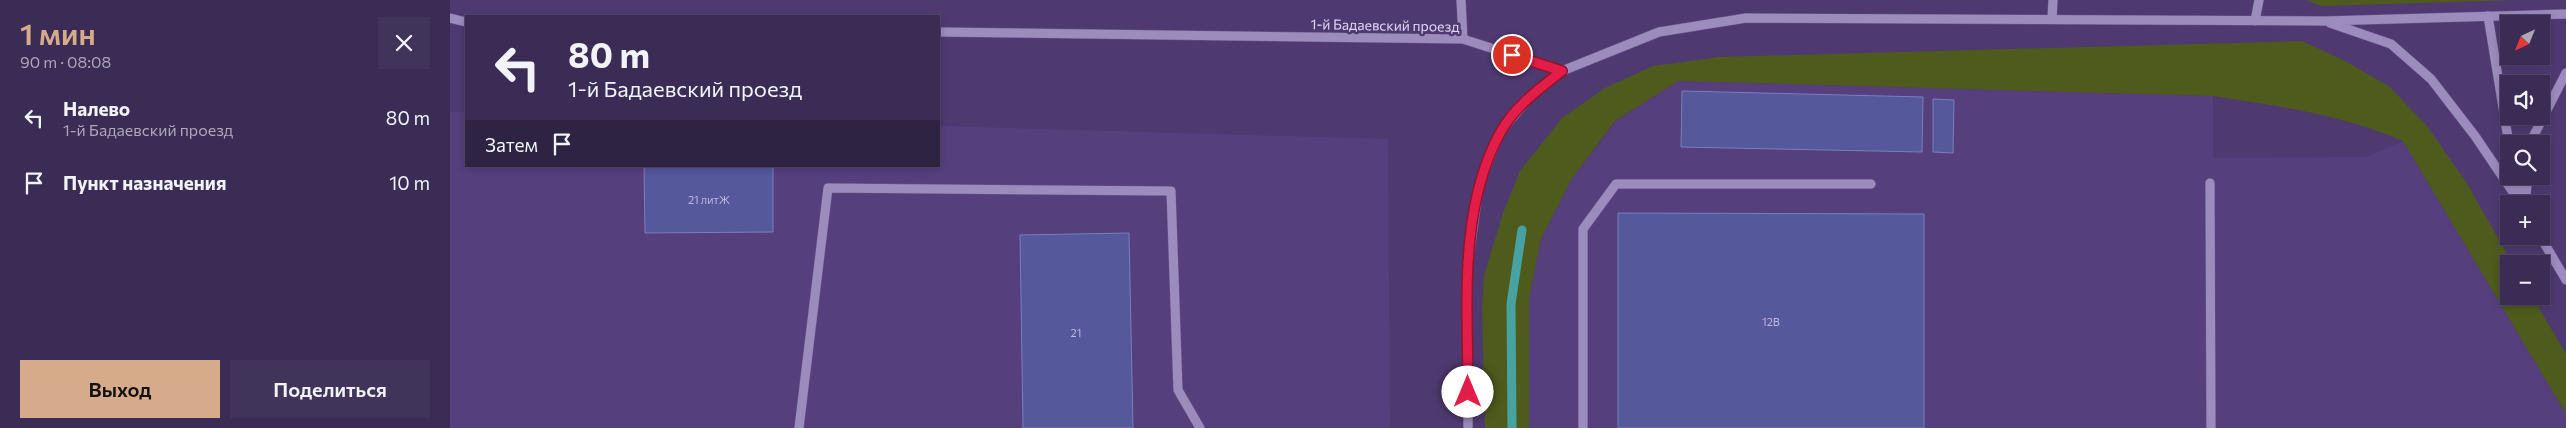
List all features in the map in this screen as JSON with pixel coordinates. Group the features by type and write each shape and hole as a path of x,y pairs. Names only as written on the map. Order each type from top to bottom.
{"street":[{"path":"1462,0 1463,39"},
{"path":"2052,19 2054,0"},
{"path":"2255,21 2259,0"},
{"path":"1468,428 1468,265 1478,185 1500,132 1530,97 1562,71 1659,32 1746,18 2325,21 2566,14"},
{"path":"2488,16 2508,135"},
{"path":"450,18 465,23"},
{"path":"2325,21 2391,44 2430,79 2476,136 2517,195"},
{"path":"450,25 465,23"},
{"name":"1-й Бадаевский проезд","path":"940,32 1463,39 1562,71"},
{"path":"2534,135 2566,73"},
{"path":"2210,183 2211,428"},
{"path":"1583,428 1583,229 1616,184 1871,184"},
{"path":"799,428 828,188 1171,191 1178,390 1200,428"},
{"path":"2545,245 2566,280"}],"shaded area":[{"path":"1678,81 2213,96 2213,158 2367,157 2403,141 2566,414 2566,428 1529,428 1529,298 1541,239 1571,180 1616,121"},
{"path":"450,112 465,112 465,167 940,167 940,126 1388,139 1390,428 450,428"}],"green space":[{"path":"2306,0 2517,0 2321,6"},
{"path":"2302,41 2345,61 2390,87 2427,126 2466,182 2500,241 2500,245 2502,245 2508,255 2500,255 2500,303 2403,141 2357,124 2310,112 2213,96 1678,81 1615,121 1571,180 1541,239 1529,298 1529,428 1485,428 1482,308 1484,276 1503,213 1520,171 1562,118 1605,88 1653,66 1719,57"},
{"path":"2501,305 2537,305 2566,354 2566,414"}],"building":[{"path":"1682,91 1923,97 1922,152 1681,147"},
{"path":"1933,99 1954,100 1953,153 1933,152"},
{"path":"644,167 773,167 773,232 645,233"},
{"path":"1618,213 1924,214 1924,428 1618,428"},
{"path":"1129,233 1133,428 1023,428 1020,235"}],"waterway":[{"path":"1512,428 1511,304 1522,230"}],"route":[{"path":"1468,392 1468,265 1478,185 1500,132 1530,97 1562,71 1512,55"}]}
